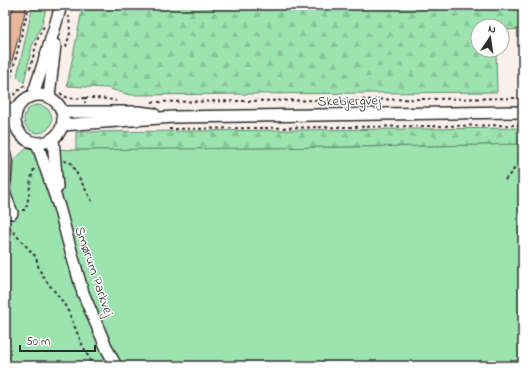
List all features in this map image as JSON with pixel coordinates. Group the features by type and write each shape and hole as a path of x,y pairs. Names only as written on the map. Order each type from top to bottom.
{"street":[{"path":"33,95 61,5"},
{"path":"49,96 57,21"},
{"path":"33,95 49,96 57,103 62,112 62,126 59,133 52,139 45,142 30,142 23,138 10,124 14,117 9,107 20,103 33,95"},
{"name":"Skebjergvej","path":"62,112 138,112 174,117"},
{"name":"Skebjergvej","path":"62,126 174,117 523,112"},
{"name":"Smørum Parkvej","path":"52,139 59,207"},
{"name":"Smørum Parkvej","path":"37,143 59,207 83,293 116,366"},
{"path":"5,155 5,180"},
{"path":"5,195 12,213"}],"path":[{"path":"5,84 9,85 28,5"},
{"path":"65,52 70,33 69,13"},
{"path":"30,70 38,38 44,25"},
{"path":"9,107 27,80"},
{"path":"60,93 71,98 108,98 120,102"},
{"path":"85,98 85,112"},
{"path":"146,103 523,98"},
{"path":"164,129 523,125"},
{"path":"505,180 515,168 523,166"},
{"path":"5,223 36,258 39,269 44,278 63,302 69,313 93,366"}],"green space":[{"path":"33,5 47,5 42,24 32,46 24,83 17,76"},
{"path":"83,5 523,5 523,29 510,30 510,18 470,18 470,58 496,58 497,92 130,95 107,88 67,86"},
{"path":"38,105 44,106 48,109 51,113 51,125 48,129 44,132 38,133 32,132 28,129 25,125 24,119 25,113 28,109 32,106"},
{"path":"523,128 523,144 76,150 76,132"},
{"path":"523,144 523,366 5,366 5,213 10,199 14,160 27,148 76,150"}],"building":[{"path":"14,5 27,5 8,76 5,76 5,31 10,12 12,13"}]}
